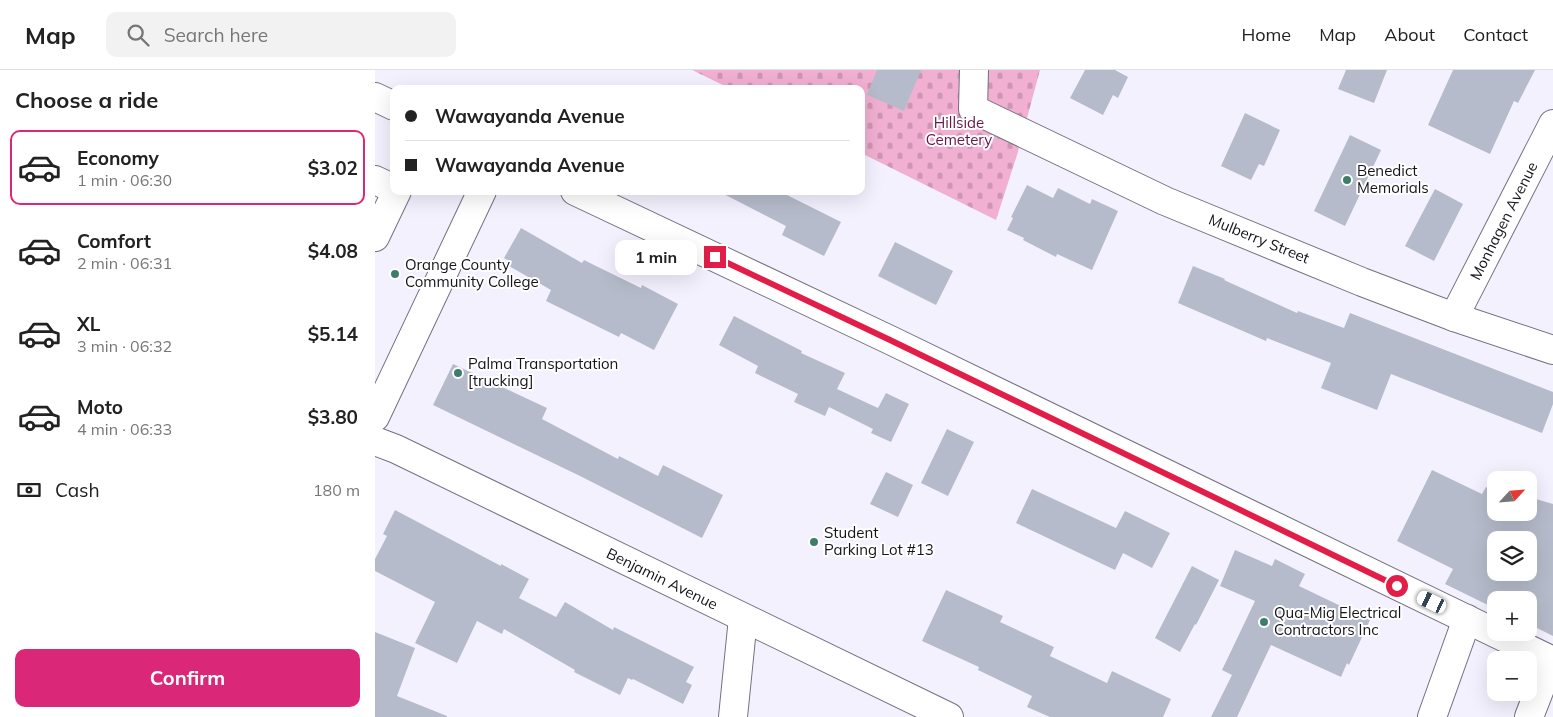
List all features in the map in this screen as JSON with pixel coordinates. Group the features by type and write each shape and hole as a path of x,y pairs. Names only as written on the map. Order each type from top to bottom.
{"street":[{"name":"Mulberry Street","path":"974,70 973,109 1165,200 1362,282 1454,318 1553,350"},
{"path":"375,97 390,104"},
{"name":"Monhagen Avenue","path":"1454,318 1553,124"},
{"path":"375,180 390,186"},
{"path":"375,237 395,195"},
{"path":"375,417 480,195"},
{"path":"583,195 890,340 1552,661 1529,717"},
{"name":"Benjamin Avenue","path":"375,441 396,449 949,717"},
{"path":"733,717 743,618"},
{"path":"1433,717 1467,620"}],"green space":[{"name":"Hillside Cemetery","path":"692,70 1040,70 1017,155 996,220 865,155 865,85 723,85"}],"building":[{"path":"877,70 921,70 904,111 867,95"},
{"path":"1085,70 1115,70 1128,77 1118,98 1113,95 1103,115 1070,98"},
{"path":"1346,70 1387,70 1374,103 1338,89"},
{"path":"1453,70 1535,70 1518,103 1514,101 1490,154 1428,125"},
{"path":"1245,113 1280,130 1264,166 1259,164 1251,180 1221,166"},
{"name":"Benedict Memorials","path":"1350,135 1381,150 1345,226 1314,211"},
{"path":"1027,185 1053,198 1058,188 1090,204 1092,199 1118,211 1092,270 1057,254 1056,257 1007,230 1013,218 1011,217"},
{"path":"1435,189 1463,204 1434,261 1405,246"},
{"path":"726,195 787,195 841,222 824,256 782,235 786,226"},
{"path":"521,228 582,263 584,260 641,288 642,285 678,304 654,350 621,333 619,337 546,301 551,290 509,266 511,262 504,258"},
{"path":"895,242 953,271 936,305 878,276"},
{"path":"1193,266 1297,313 1298,311 1344,328 1350,313 1553,392 1553,404 1542,433 1391,374 1377,410 1321,388 1331,363 1267,338 1266,341 1178,303"},
{"path":"734,316 802,351 801,353 845,373 837,389 878,408 886,393 909,404 891,442 871,433 873,429 829,407 825,416 794,402 798,394 755,373 758,366 719,345"},
{"path":"453,364 547,408 542,419 618,459 619,456 658,476 663,465 723,495 702,538 580,476 433,405"},
{"path":"947,429 974,442 948,496 921,483"},
{"path":"1432,470 1482,494 1487,488 1487,521 1537,521 1537,499 1553,504 1553,636 1537,628 1537,591 1487,591 1487,605 1445,584 1453,569 1397,541"},
{"path":"886,472 913,485 898,517 870,504"},
{"path":"1032,489 1116,528 1125,511 1170,533 1152,568 1123,553 1115,570 1016,523"},
{"path":"395,510 529,579 519,598 556,617 565,602 613,630 614,627 694,667 686,682 692,685 683,704 628,678 620,695 574,672 575,670 504,629 502,634 477,621 457,663 415,643 435,602 375,571 375,559 387,536 383,534"},
{"path":"1235,550 1272,566 1275,559 1305,574 1299,586 1370,620 1349,665 1347,663 1341,677 1271,645 1237,717 1211,717 1232,675 1222,670 1255,601 1220,586"},
{"path":"1192,566 1219,580 1180,652 1155,638"},
{"path":"946,590 1003,616 1000,622 1054,647 1050,656 1107,683 1112,671 1171,699 1163,717 1050,717 1027,707 1032,696 978,670 979,667 922,641"},
{"path":"375,632 415,648 397,696 447,717 375,717"}],"place":[{"name":"Benedict Memorials","path":"1347,180"},
{"name":"Orange County Community College","path":"395,274"},
{"name":"Palma Transportation [trucking]","path":"458,373"},
{"name":"Student Parking Lot #13","path":"814,542"},
{"name":"Qua-Mig Electrical Contractors Inc","path":"1264,622"}],"route":[{"path":"715,257 1397,586"}]}
